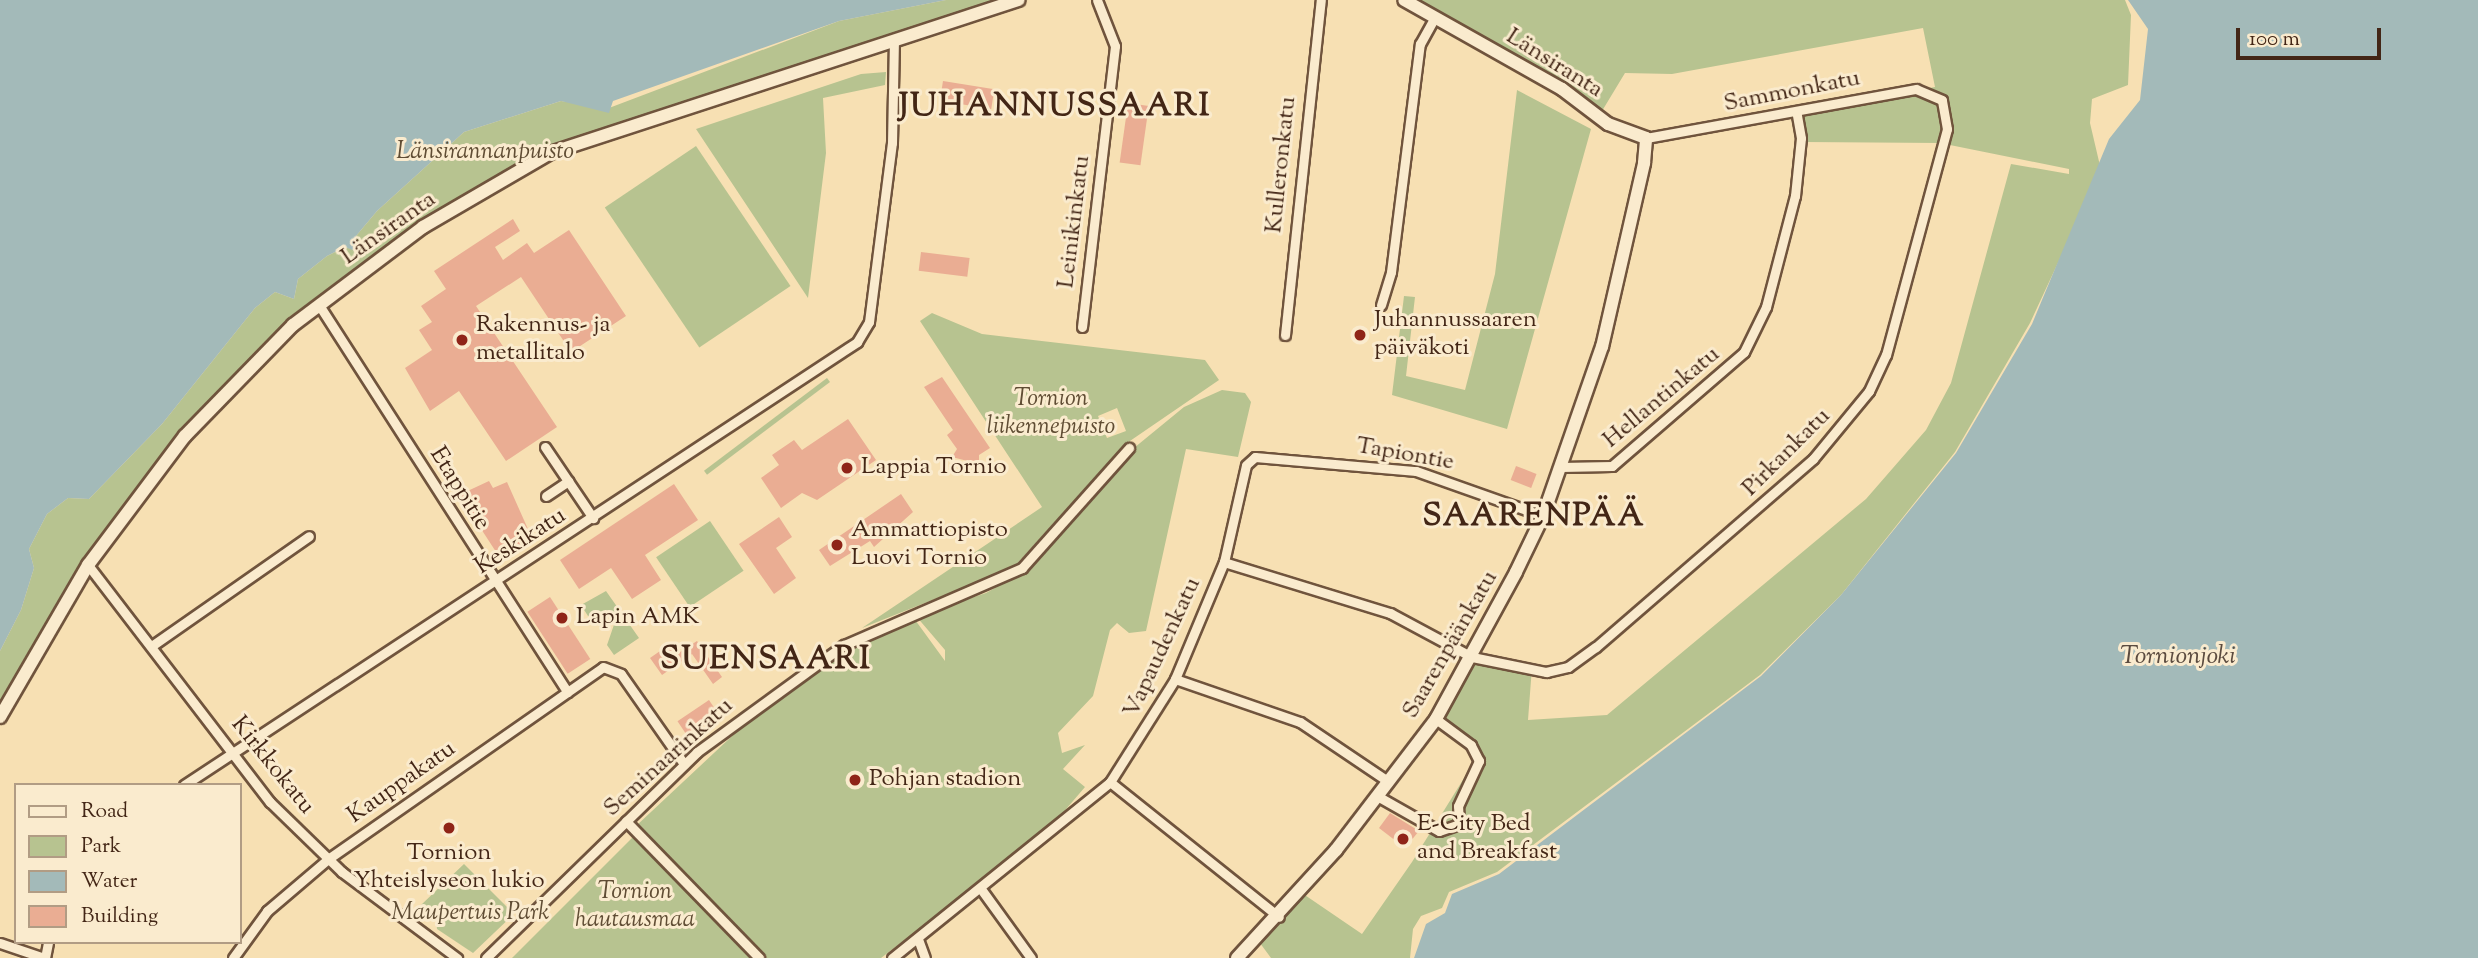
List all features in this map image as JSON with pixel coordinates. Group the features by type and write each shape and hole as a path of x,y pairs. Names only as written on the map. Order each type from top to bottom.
{"street":[{"name":"Länsiranta","path":"0,717 88,565 185,436 319,305 423,227 541,157 1019,0"},
{"name":"Leinikinkatu","path":"1082,327 1115,46 1097,0"},
{"name":"Kulleronkatu","path":"1285,335 1321,0"},
{"name":"Länsiranta","path":"1404,0 1562,89 1608,124 1646,138"},
{"path":"1381,305 1391,272 1420,44 1435,17"},
{"name":"Keskikatu","path":"187,783 231,750 495,582 842,355 869,322 892,144 894,40"},
{"name":"Sammonkatu","path":"1646,138 1916,89 1942,100"},
{"name":"Pirkankatu","path":"1224,562 1390,613 1472,657 1546,672 1568,667 1766,503 1841,430 1886,355 1905,293 1947,129 1942,100"},
{"name":"Hellantinkatu","path":"1561,467 1612,466 1744,352 1766,307 1795,196 1801,138 1796,111"},
{"name":"Saarenpäänkatu","path":"1237,958 1279,917 1379,797 1436,719 1472,657 1543,516 1618,292 1646,138"},
{"name":"Etappitie","path":"319,305 567,692"},
{"path":"545,447 593,518"},
{"name":"Seminaarinkatu","path":"486,958 684,764 844,645 1022,568 1129,448"},
{"name":"Tapiontie","path":"1255,457 1416,471 1543,516"},
{"name":"Vapaudenkatu","path":"892,958 981,889 1110,782 1175,679 1224,562 1246,465 1255,457"},
{"path":"546,496 568,481"},
{"path":"153,645 309,536"},
{"name":"Kirkkokatu","path":"88,565 153,645 270,802 328,859 457,958"},
{"name":"Kauppakatu","path":"233,958 267,911 328,859 603,667 614,667 684,764"},
{"path":"1175,679 1300,722 1389,782"},
{"path":"1379,797 1439,831 1459,824 1458,806 1479,761 1471,745 1436,719"},
{"path":"1110,782 1279,917"},
{"path":"626,821 759,958"},
{"path":"981,889 1031,958"},
{"path":"918,939 925,958"},
{"path":"0,943 45,958"}],"green space":[{"name":"Länsirannanpuisto","path":"946,0 1005,0 540,154 291,323 138,488 0,711 0,651 21,610 34,568 29,549 47,514 68,498 89,499 162,424 255,308 275,292 294,299 298,279 327,256 345,247 355,250 356,236 377,211 464,132 561,101 609,108 839,21"},
{"path":"1414,0 2125,0 2131,15 2128,85 2092,99 2090,123 2101,170 2030,323 1955,452 1841,595 1760,675 1497,872 1449,892 1442,908 1421,916 1413,929 1410,958 1271,958 1257,939 1296,889 1362,934 1412,862 1474,762 1468,748 1431,721 1474,653 1532,667 1528,720 1607,715 1866,499 1926,430 1951,383 2011,164 2069,174 2069,169 1940,143 1804,142 1800,113 1935,87 1923,28 1672,74 1625,73 1602,111 1550,74"},
{"path":"886,72 885,85 823,98 826,153 808,298 696,129 861,74"},
{"path":"1517,90 1591,129 1507,429 1392,395 1404,296 1415,297 1406,376 1465,390 1495,274"},
{"path":"696,146 791,286 699,348 605,208"},
{"name":"Tornion liikennepuisto","path":"932,313 982,334 1205,360 1219,380 1127,443 1013,568 862,628 1042,507 920,321","holes":["1117,408 1126,431 1107,438 1098,416"]},
{"path":"827,378 830,382 707,475 704,471"},
{"path":"1222,390 1245,393 1251,402 1238,457 1186,449 1146,631 1129,633 1117,623 1110,630 1093,696 1058,733 1062,753 1085,745 1063,769 1085,787 1049,829 881,958 761,958 636,826 746,723 831,660 913,617 945,661 945,650 916,616 986,593 1027,570 1123,457 1184,407"},
{"path":"710,521 744,571 690,607 656,557"},
{"path":"606,591 639,638 614,655 607,645 617,616 588,616 581,605"},
{"name":"Tornion hautausmaa","path":"635,835 751,958 512,958"},
{"name":"Maupertuis Park","path":"464,864 514,914 473,953 437,929 436,918 421,905"}],"water":[{"path":"0,0 946,0 839,21 613,101 609,113 561,101 464,132 377,211 356,236 355,251 345,247 327,256 298,279 294,299 275,292 255,308 162,424 89,499 68,498 47,514 29,549 34,568 21,610 0,651"},
{"name":"Tornionjoki","path":"2128,0 2478,0 2478,958 1414,958 1426,924 1445,913 1452,894 1499,874 1761,676 1841,595 1956,453 2032,324 2109,139 2140,100 2148,29"}],"building":[{"path":"943,81 994,89 991,109 940,101"},
{"path":"1128,103 1149,106 1140,165 1120,162"},
{"name":"Rakennus- ja metallitalo","path":"513,219 520,231 495,247 503,260 527,243 534,253 569,230 626,316 571,352 521,277 476,306 557,427 506,461 459,391 430,411 405,368 432,350 419,330 432,322 421,306 446,289 434,271"},
{"path":"921,252 970,258 967,277 919,271"},
{"path":"942,377 990,448 979,455 979,464 952,457 957,449 947,435 953,430 924,387"},
{"path":"848,419 876,460 817,500 802,493 781,508 761,478 779,465 772,455 794,440 802,450"},
{"path":"1516,466 1537,474 1531,488 1511,480"},
{"path":"489,481 493,488 507,482 532,538 511,556 500,558 459,495"},
{"path":"674,484 698,520 645,555 661,580 632,599 611,568 579,589 560,560"},
{"path":"901,494 913,512 874,547 870,541 830,566 819,550"},
{"path":"779,517 792,537 776,548 796,578 774,594 739,544"},
{"path":"550,597 590,659 568,674 527,612"},
{"path":"697,641 722,677 713,684 692,654 662,675 650,658 673,642 680,652"},
{"path":"709,700 719,715 688,736 677,721"},
{"name":"E-City Bed and Breakfast","path":"1390,813 1419,831 1405,848 1379,828"}],"place":[{"name":"Juhannussaaren päiväkoti","path":"1360,335"},
{"name":"Rakennus- ja metallitalo","path":"462,340"},
{"name":"Lappia Tornio","path":"847,468"},
{"name":"Ammattiopisto Luovi Tornio","path":"837,545"},
{"name":"Lapin AMK","path":"562,618"},
{"name":"Pohjan stadion","path":"855,780"},
{"name":"Tornion Yhteislyseon lukio","path":"449,828"},
{"name":"E-City Bed and Breakfast","path":"1403,839"}],"district":[{"name":"JUHANNUSSAARI","path":"1055,107"},
{"name":"SAARENPÄÄ","path":"1534,517"},
{"name":"SUENSAARI","path":"766,660"}]}
